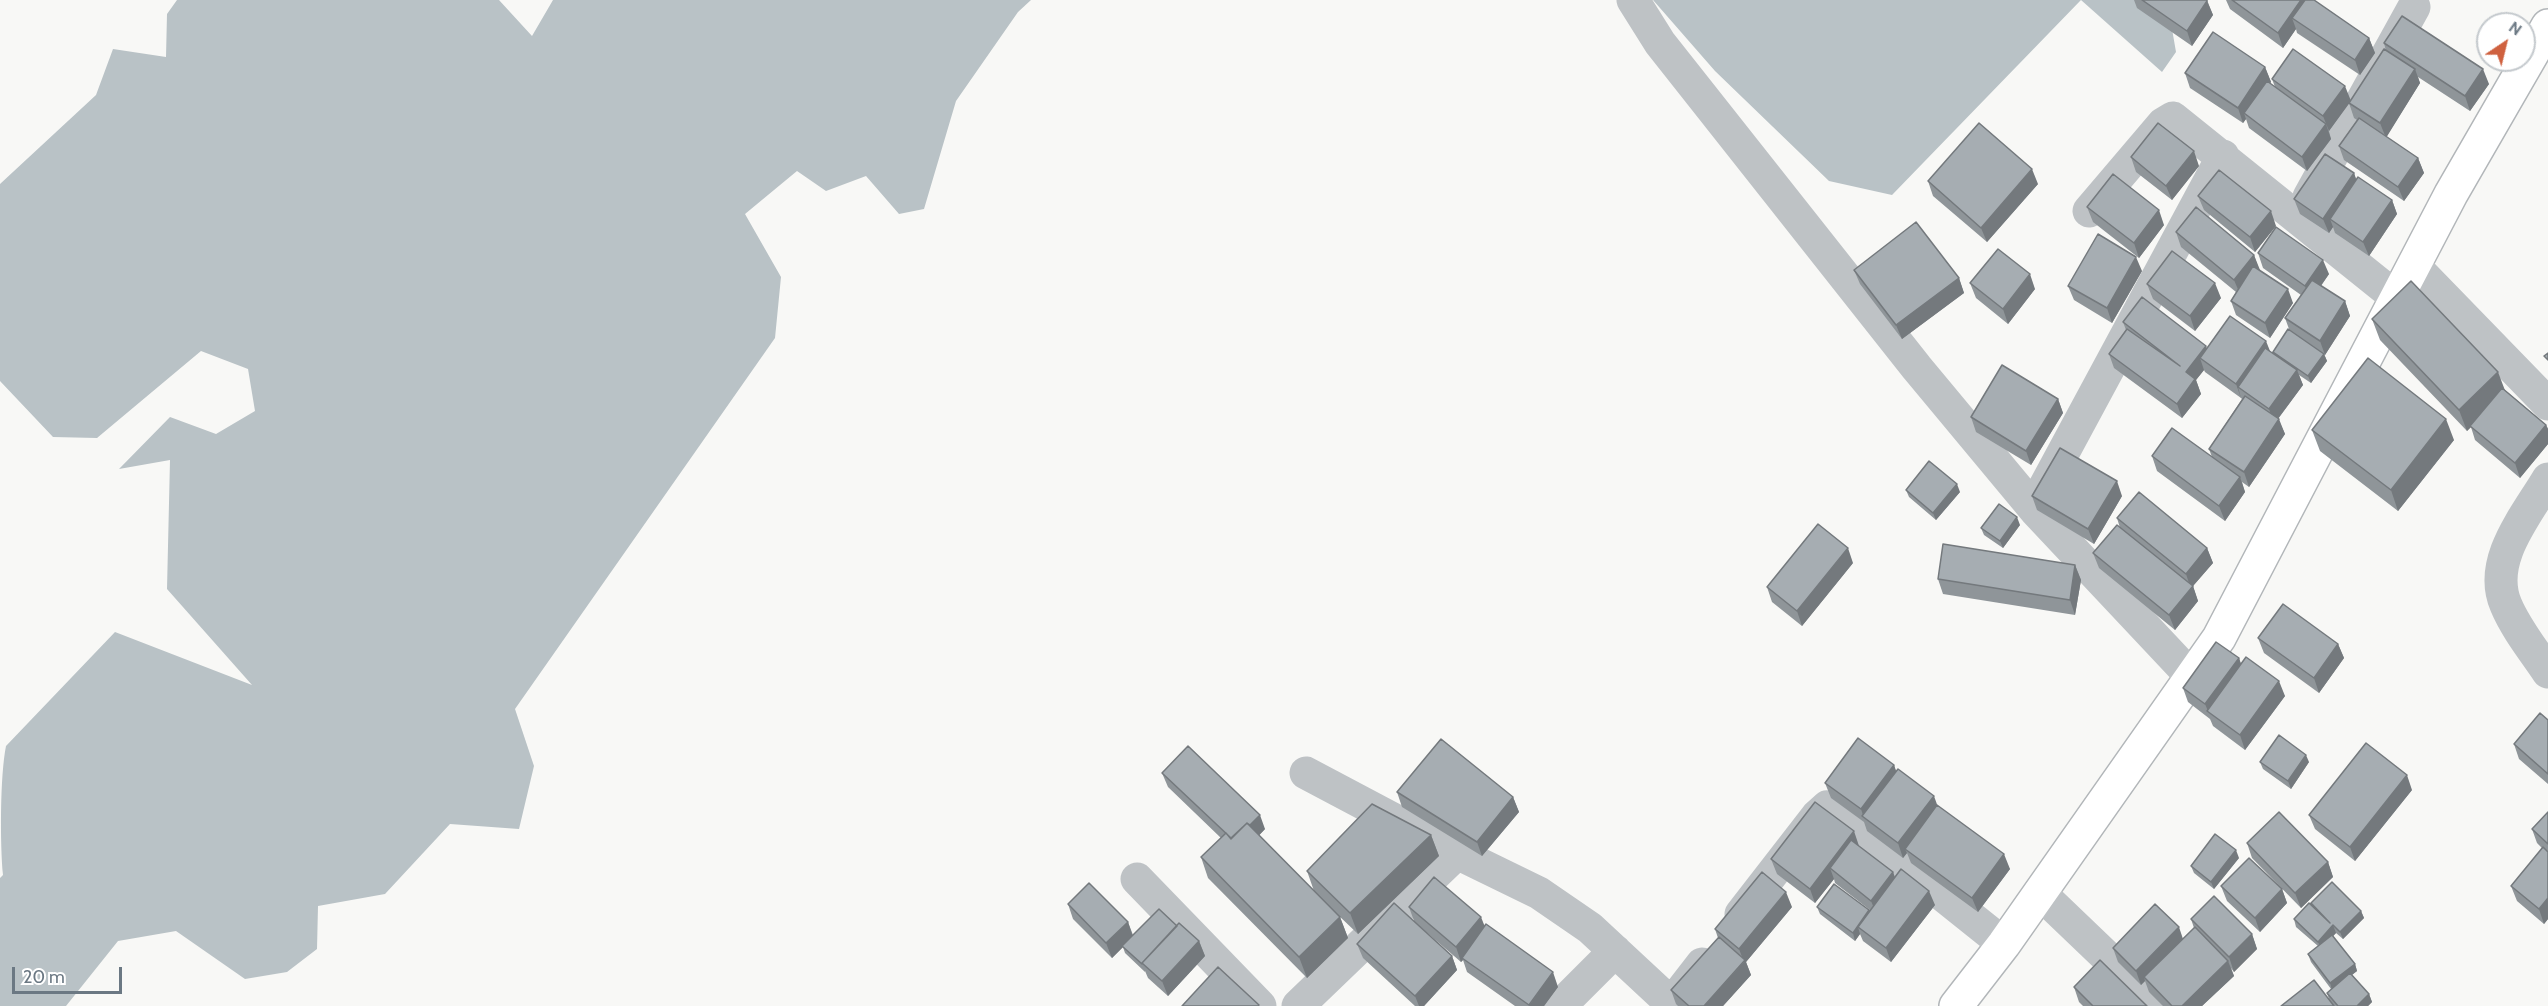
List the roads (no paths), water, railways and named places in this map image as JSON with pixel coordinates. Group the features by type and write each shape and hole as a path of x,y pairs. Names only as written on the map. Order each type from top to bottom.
{"main road":[{"path":"1956,1006 2004,944 2219,638 2451,194 2548,26"}],"street":[{"path":"1633,0 1660,43 1917,368 2034,508 2192,677"},
{"path":"2298,217 2414,7"},
{"path":"2089,211 2169,118 2177,119 2397,298"},
{"path":"2034,508 2223,156"},
{"path":"2414,266 2548,404"},
{"path":"2548,479 2510,543 2500,574 2501,591 2507,607 2548,672"},
{"path":"1306,773 1457,853 1539,893 1590,928 1672,1005 1816,816 1827,807 1839,812 2004,944"},
{"path":"1298,1006 1457,853"},
{"path":"1137,879 1260,1006"},
{"path":"2040,893 2158,1006"},
{"path":"1560,1006 1615,951"}]}
